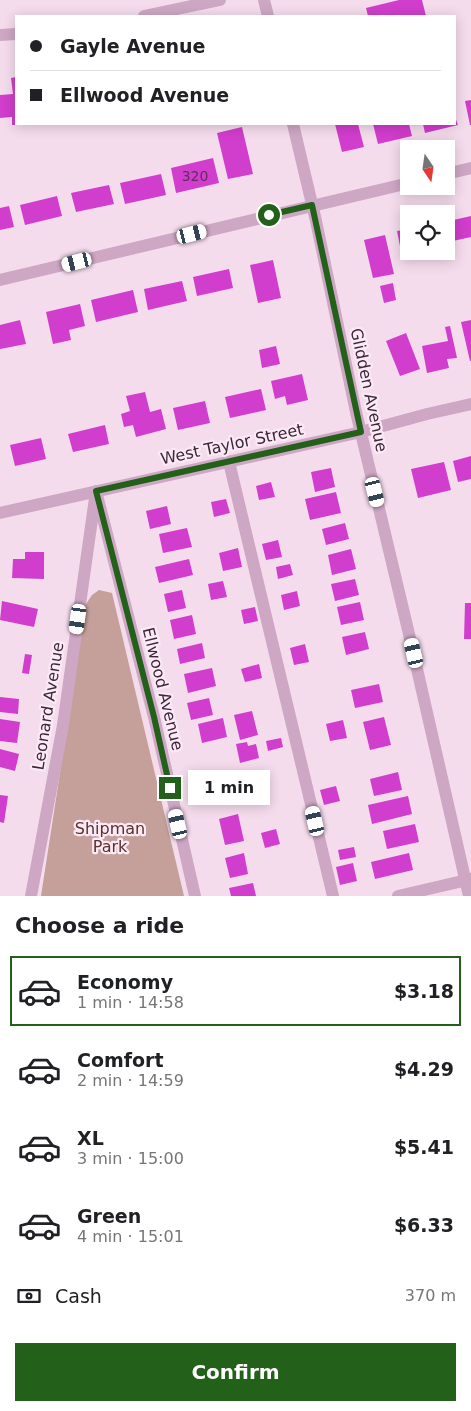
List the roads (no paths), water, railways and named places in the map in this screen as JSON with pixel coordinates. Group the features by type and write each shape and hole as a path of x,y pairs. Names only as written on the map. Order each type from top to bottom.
{"street":[{"path":"149,15 220,0"},
{"path":"264,0 268,15"},
{"path":"0,35 15,34"},
{"name":"Glidden Avenue","path":"293,125 361,432 468,880 469,896"},
{"path":"455,172 471,168"},
{"path":"0,280 400,185"},
{"name":"West Taylor Street","path":"0,513 361,432 471,404"},
{"path":"229,462 333,896"},
{"name":"Leonard Avenue","path":"32,896 63,726 96,491"},
{"name":"Ellwood Avenue","path":"96,491 154,717 194,896"},
{"path":"398,896 468,880"}],"park label":[{"name":"Shipman Park","path":"110,837"}]}
